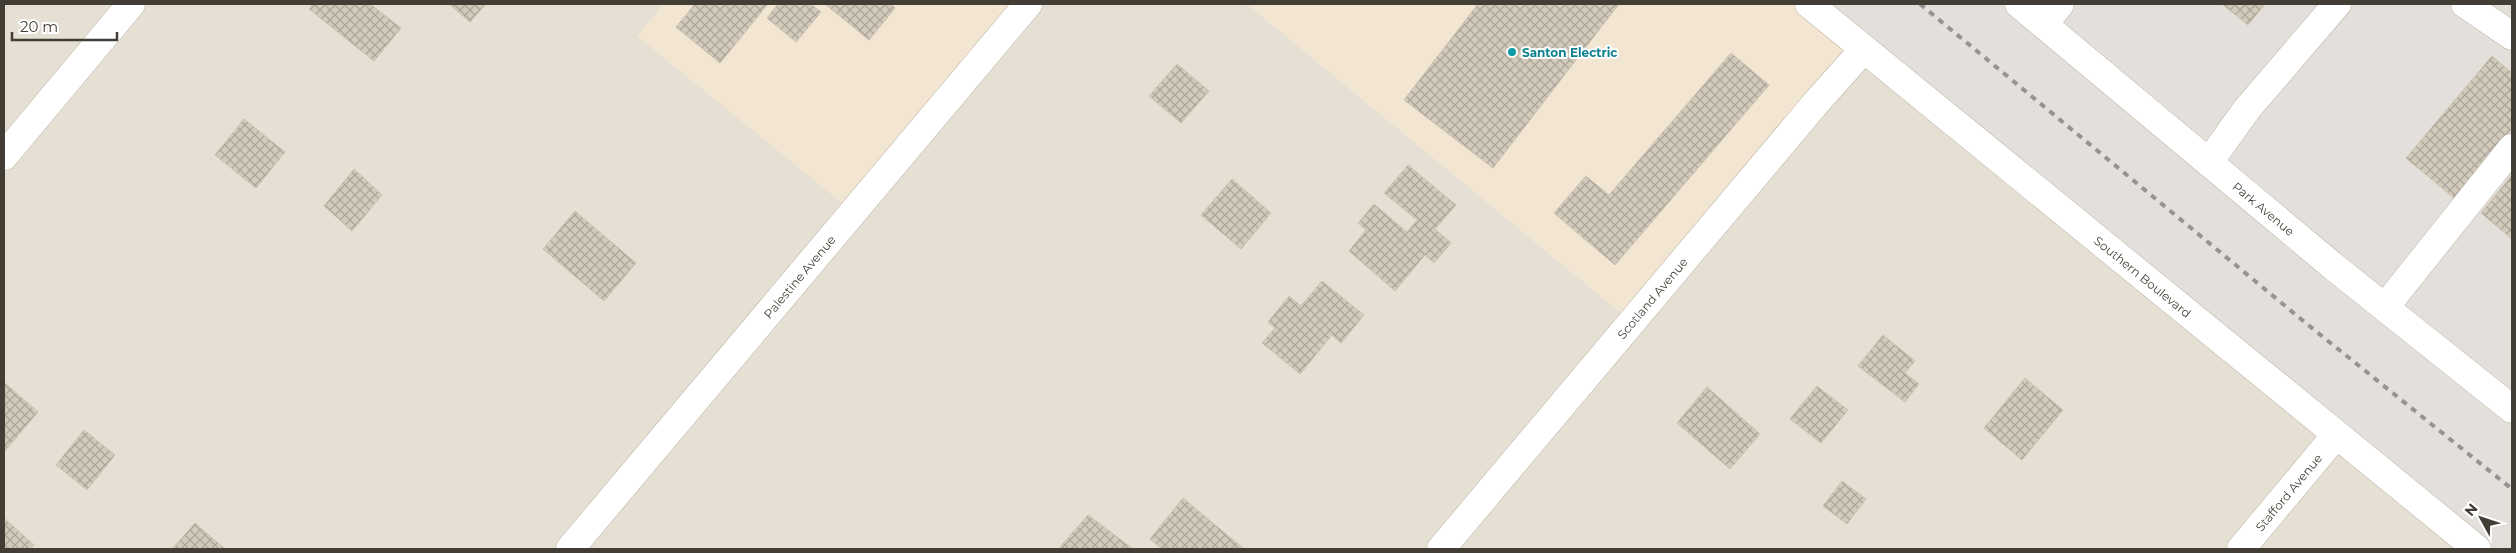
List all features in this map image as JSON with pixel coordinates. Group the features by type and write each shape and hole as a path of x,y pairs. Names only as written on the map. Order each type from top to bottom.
{"street":[{"path":"4,156 131,4"},
{"name":"Palestine Avenue","path":"570,549 1028,4"},
{"name":"Southern Boulevard","path":"1809,4 1938,107 2477,549"},
{"name":"Park Avenue","path":"2019,4 2052,14 2209,162 2512,409"},
{"path":"2209,162 2247,109 2337,4"},
{"path":"2465,4 2512,36"},
{"name":"Scotland Avenue","path":"1441,549 1815,104 1864,49"},
{"path":"2385,307 2512,148"},
{"name":"Stafford Avenue","path":"2241,549 2336,435"}],"shaded area":[{"path":"4,4 664,4 638,36 1028,4 1247,4 1632,322 1864,49 2477,549 4,549"},
{"path":"664,4 1028,4 853,212 637,36"},
{"path":"1247,4 1809,4 1864,49 1632,322"},
{"path":"1809,4 2512,4 2512,549 2477,549"}],"building":[{"path":"313,4 370,4 401,28 374,61 309,9"},
{"path":"449,4 486,4 470,22"},
{"path":"695,4 768,4 720,63 676,27"},
{"path":"778,4 811,4 821,12 796,42 767,18"},
{"path":"825,4 891,4 895,8 869,40"},
{"name":"Santon Electric","path":"1478,4 1619,4 1493,168 1404,100"},
{"path":"2222,4 2265,4 2248,25"},
{"path":"1731,53 1769,85 1615,265 1554,213 1586,176 1609,195"},
{"path":"2492,56 2512,73 2512,129 2454,198 2406,158"},
{"path":"1177,64 1209,91 1181,123 1149,96"},
{"path":"244,119 285,152 256,188 215,155"},
{"path":"1408,165 1456,205 1435,229 1451,243 1434,263 1425,255 1395,291 1349,251 1366,230 1358,223 1374,204 1407,232 1417,220 1384,193"},
{"path":"354,169 382,195 352,231 324,206"},
{"path":"2512,175 2512,239 2481,213"},
{"path":"1232,179 1271,213 1241,249 1201,215"},
{"path":"575,211 636,263 604,301 543,249"},
{"path":"1322,281 1364,315 1341,343 1332,335 1300,374 1262,343 1275,328 1268,322 1289,296 1301,306"},
{"path":"1883,335 1915,361 1905,373 1919,384 1905,402 1858,366"},
{"path":"2025,378 2063,410 2022,460 1984,428"},
{"path":"4,384 38,412 4,452"},
{"path":"1817,386 1848,410 1821,443 1790,419"},
{"path":"1707,387 1760,434 1730,469 1677,423"},
{"path":"84,430 115,455 87,490 56,465"},
{"path":"1842,481 1866,499 1847,524 1823,506"},
{"path":"1183,498 1244,549 1162,549 1150,539"},
{"path":"1088,515 1133,549 1063,549 1060,547"},
{"path":"4,518 34,545 30,549 4,549"},
{"path":"195,523 225,549 172,549"}],"railway":[{"path":"1920,4 2307,324 2512,489"}],"place":[{"name":"Santon Electric","path":"1512,52"}]}
